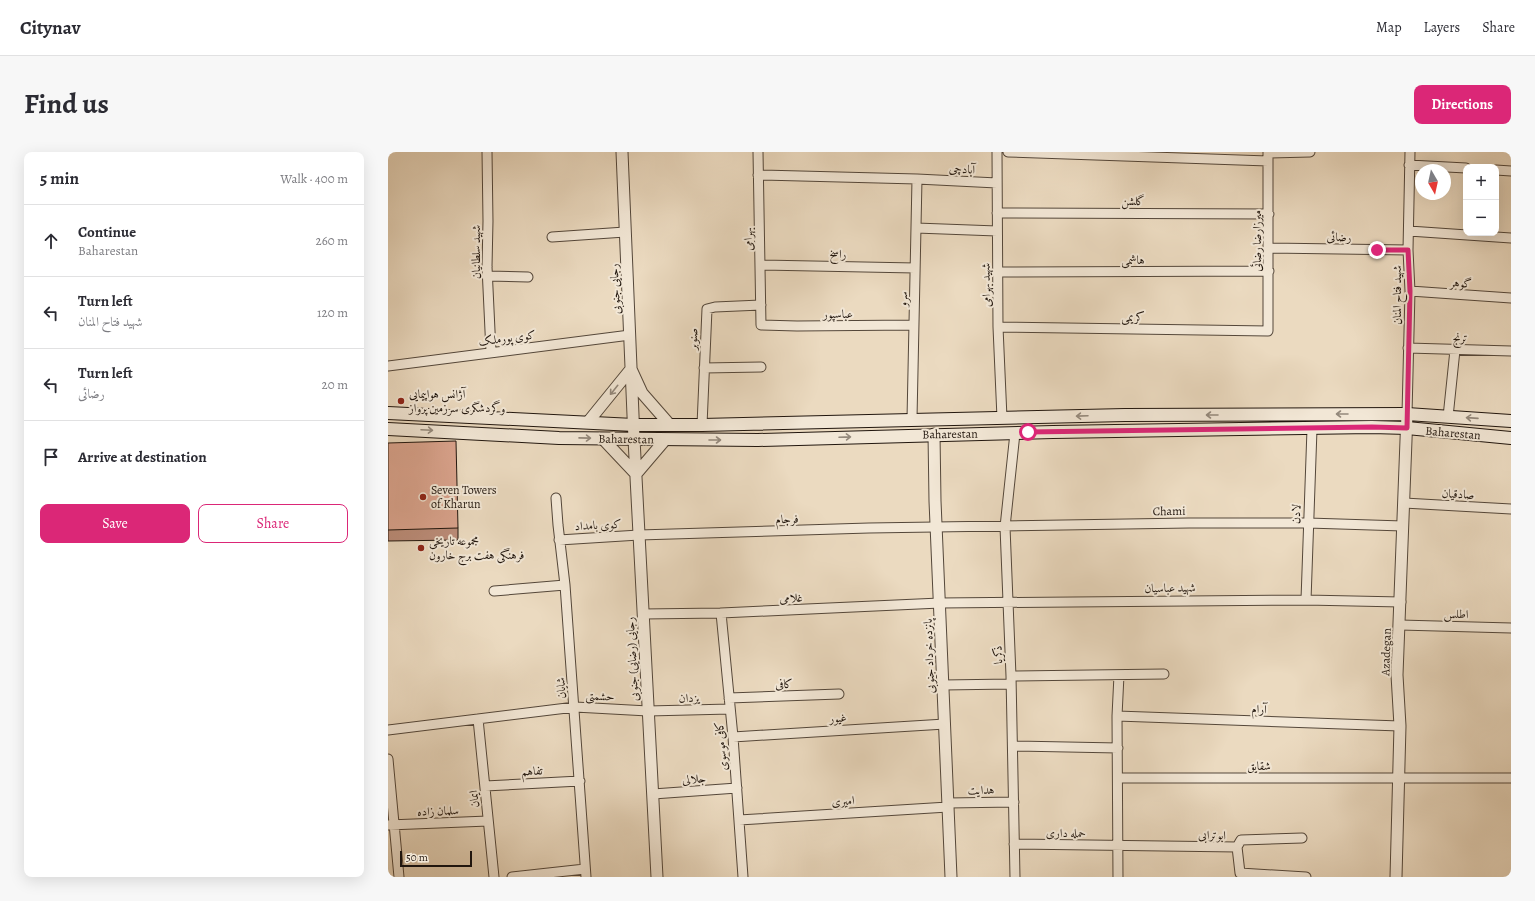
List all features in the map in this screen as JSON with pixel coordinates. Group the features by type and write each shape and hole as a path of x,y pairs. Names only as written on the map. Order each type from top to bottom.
{"main road":[{"name":"Baharestan","path":"388,413 634,425 700,425 1125,415 1407,414 1511,421"},
{"path":"934,419 934,434"},
{"path":"559,421 566,426 566,430 563,436 559,438"},
{"path":"696,440 693,432 700,425"},
{"name":"Baharestan","path":"388,429 559,438 634,440 758,440 934,434 1372,427 1407,428 1511,438"}],"street":[{"name":"شهید سلطانیان","path":"487,152 488,276 491,352"},
{"name":"رجایی جنوبی","path":"622,152 634,440"},
{"name":"بهرامی","path":"758,152 761,324"},
{"name":"شهید بهرامی","path":"997,152 998,327 1002,418"},
{"path":"1008,152 1268,155 1310,152"},
{"name":"شهید فتاح المنان","path":"1407,414 1410,291 1408,250 1410,152"},
{"name":"میرزارضا رضائی","path":"1268,155 1268,331"},
{"path":"1409,165 1463,168"},
{"path":"1499,170 1511,171"},
{"name":"آبادچی","path":"758,175 917,179 997,183"},
{"name":"سرو","path":"912,419 917,179"},
{"name":"گلشن","path":"997,213 1269,214"},
{"path":"916,228 997,231"},
{"path":"1409,231 1511,238"},
{"path":"552,237 625,232"},
{"name":"رضائی","path":"1269,248 1408,250"},
{"name":"راسخ","path":"760,265 915,268"},
{"name":"هاشمی","path":"998,272 1269,271"},
{"path":"488,276 528,277"},
{"name":"گوهر","path":"1410,291 1511,298"},
{"name":"صنوبر","path":"700,425 707,309 715,307 761,305"},
{"name":"عباسپور","path":"761,324 797,326 914,325"},
{"name":"کریمی","path":"998,327 1268,331"},
{"name":"کوی پورملک","path":"388,366 491,352 630,336"},
{"name":"ترنج","path":"1408,348 1511,351"},
{"path":"1448,417 1455,350"},
{"path":"704,368 761,366"},
{"path":"588,422 631,369 642,393 670,425"},
{"name":"Azadegan","path":"1396,877 1400,726 1398,675 1407,414"},
{"name":"لادن","path":"1306,600 1312,429"},
{"name":"ذکریا","path":"1015,433 1005,527 1013,746 1015,877"},
{"name":"پانزده خرداد جنوبی","path":"934,434 936,528 951,877"},
{"path":"603,439 636,474 665,440"},
{"name":"رجایی (رضایی) جنوبی","path":"634,440 657,877"},
{"name":"شایان","path":"556,498 559,540 565,585 586,873"},
{"name":"صادقیان","path":"1404,503 1511,509"},
{"name":"Chami","path":"936,528 1189,522 1308,523 1403,526"},
{"name":"فرجام","path":"639,535 869,528 936,528"},
{"name":"کوی بامداد","path":"559,540 639,535"},
{"path":"494,591 565,585"},
{"name":"شهید عباسیان","path":"940,603 1306,600 1401,602"},
{"name":"غلامی","path":"643,614 721,613 940,603"},
{"name":"کافی موسوی","path":"721,613 744,877"},
{"name":"اطلس","path":"1400,625 1511,628"},
{"path":"943,685 1011,680 1164,674"},
{"path":"1118,877 1119,675"},
{"name":"کافی","path":"729,698 840,694"},
{"name":"حشمتی","path":"388,730 574,707 648,711"},
{"name":"یزدان","path":"648,711 730,709"},
{"name":"آرام","path":"1118,716 1400,726"},
{"name":"ایمان","path":"478,719 494,877"},
{"name":"غیور","path":"733,737 945,724"},
{"path":"1013,746 1118,748"},
{"path":"388,759 391,824 398,877"},
{"name":"شقایق","path":"1118,778 1511,778"},
{"name":"تفاهم","path":"485,786 580,781"},
{"name":"جلالی","path":"652,794 737,788"},
{"name":"هدایت","path":"948,805 1014,802"},
{"name":"امیری","path":"739,820 948,805"},
{"name":"سلمان زاده","path":"391,824 488,821"},
{"path":"1237,847 1241,840 1302,838"},
{"name":"حمله داری","path":"1014,844 1118,846"},
{"name":"ابوترابی","path":"1118,846 1237,847 1240,873 1306,877"},
{"path":"512,877 586,873"}],"building":[{"name":"Seven Towers of Kharun","path":"456,441 458,528 388,530 388,443"}],"place":[{"name":"آژانس هواپیمایی و‌گردشگری سرزمین پرواز","path":"401,401"},
{"name":"Seven Towers of Kharun","path":"423,497"},
{"name":"مجموعه تاریخی فرهنگی هفت برج خارون","path":"421,548"}],"route":[{"path":"1028,432 1372,427 1407,428 1410,291 1408,250 1377,250"}]}
